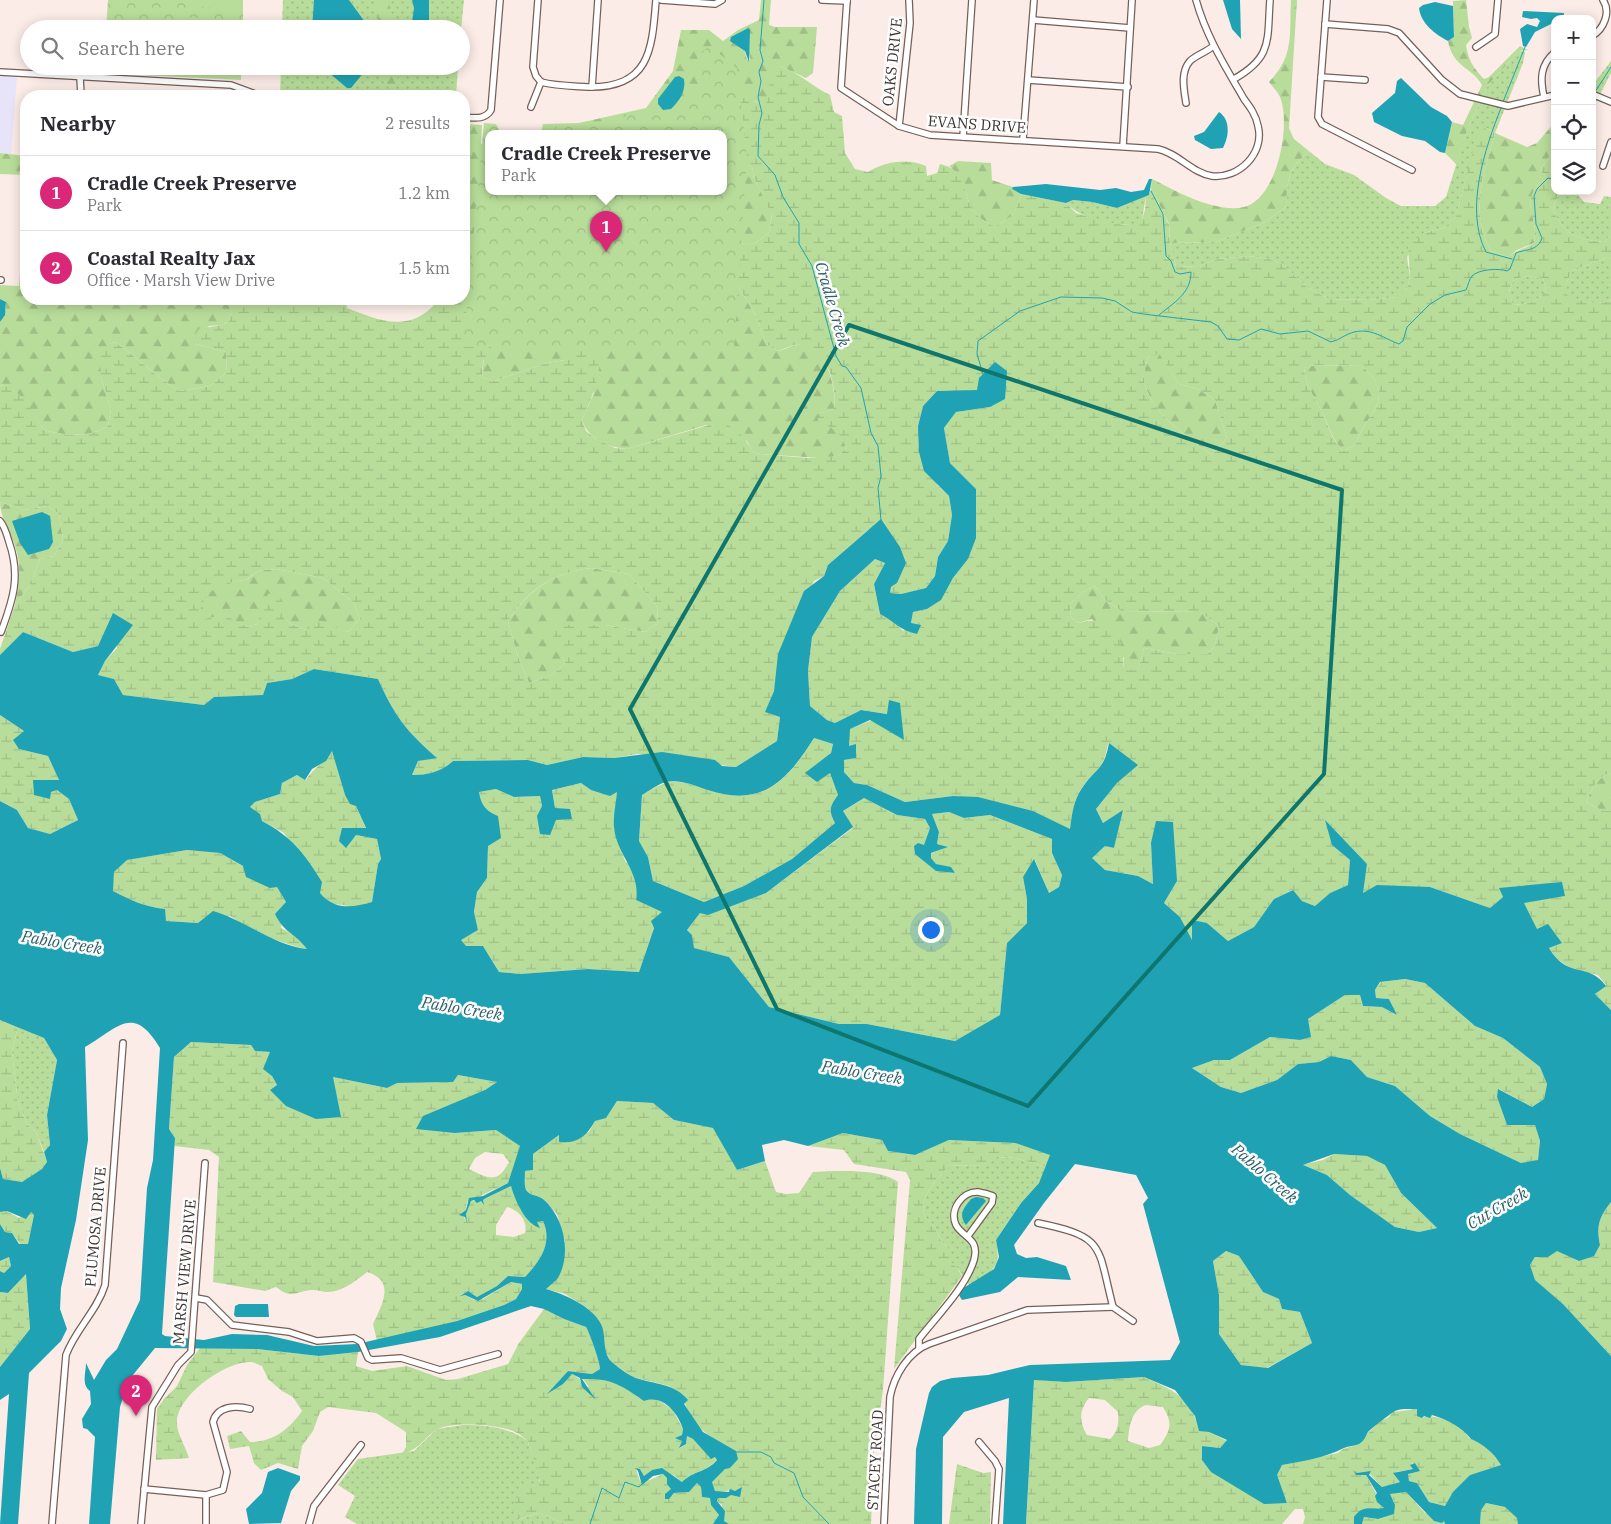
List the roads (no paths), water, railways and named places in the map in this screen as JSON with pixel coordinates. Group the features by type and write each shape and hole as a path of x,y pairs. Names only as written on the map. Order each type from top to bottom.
{"street":[{"path":"470,117 487,116 491,110 500,0"},
{"path":"538,0 533,68 536,76 542,82 592,87 614,86 634,74 649,50 656,0"},
{"path":"592,87 598,0"},
{"path":"661,0 715,4 722,0"},
{"path":"822,0 847,1"},
{"name":"OAKS DRIVE","path":"899,126 910,23 909,0"},
{"path":"963,137 972,0"},
{"path":"1023,139 1034,0"},
{"path":"1123,146 1132,0"},
{"name":"EVANS DRIVE","path":"847,1 841,88 899,126 930,135 1023,139 1164,150 1211,176 1230,174 1246,165 1254,153 1259,136 1259,127 1202,24 1196,0"},
{"path":"1234,79 1253,68 1263,55 1270,0"},
{"path":"1327,0 1318,117 1322,124 1412,170"},
{"path":"1476,47 1495,34 1498,0"},
{"path":"1596,32 1602,27 1605,19 1606,1"},
{"path":"1033,20 1130,28"},
{"path":"1325,24 1394,31 1407,41 1452,89 1460,94 1508,106 1551,96"},
{"path":"1186,103 1184,82 1186,67 1190,60 1213,46"},
{"path":"1544,97 1541,76 1543,67 1551,57"},
{"path":"0,72 20,73"},
{"path":"48,75 231,85 245,90"},
{"path":"80,77 81,90"},
{"path":"1321,77 1365,80"},
{"path":"1028,80 1128,87"},
{"path":"531,107 542,82"},
{"path":"1596,96 1611,102"},
{"path":"1604,166 1611,142"},
{"path":"0,521 13,553 17,575 11,606 1,632"},
{"name":"PLUMOSA DRIVE","path":"52,1524 66,1355 105,1285 122,1043"},
{"name":"MARSH VIEW DRIVE","path":"141,1524 152,1407 178,1365 191,1352 206,1163"},
{"path":"968,1236 992,1203 992,1196 987,1193 971,1192 961,1199 955,1215 956,1226 968,1236 975,1248 974,1258 969,1272 919,1339 919,1348 1026,1310 1113,1307 1133,1321"},
{"path":"1038,1223 1074,1230 1095,1245 1113,1307"},
{"path":"196,1298 207,1300 232,1325 289,1332 317,1341 354,1338 361,1342 366,1355 372,1360 401,1358 413,1360 440,1370 498,1354"},
{"name":"STACEY ROAD","path":"884,1524 890,1397 895,1379 919,1348"},
{"path":"144,1490 206,1495 222,1490 226,1479 225,1464 213,1422 214,1416 219,1411 232,1407 250,1409"},
{"path":"979,1442 995,1461 998,1469 995,1524"},
{"path":"310,1524 314,1506 361,1445"},
{"path":"206,1495 206,1524"}],"water":[{"path":"314,0 349,0 363,20 313,20"},
{"path":"412,0 429,0 429,20 412,20 414,8"},
{"path":"1223,0 1240,0 1241,39 1232,29"},
{"path":"1435,2 1453,6 1454,37 1448,41 1429,28 1420,14 1419,8"},
{"path":"1523,11 1564,13 1564,15 1551,15 1551,24 1535,32 1526,47 1523,46 1520,29 1527,24 1537,27 1540,21 1537,18 1522,17"},
{"path":"748,28 750,30 749,62 745,51 730,41 731,37"},
{"path":"332,75 362,75 351,88 347,88"},
{"path":"679,76 684,79 684,88 681,96 671,109 663,110 658,104 658,99 675,77"},
{"path":"1401,78 1431,107 1447,116 1452,122 1445,153 1440,152 1425,141 1402,136 1374,122 1372,113 1395,93 1397,81"},
{"path":"1219,112 1226,119 1227,139 1223,148 1211,149 1195,140 1194,136 1204,132"},
{"path":"1149,179 1152,179 1149,195 1117,208 1073,200 1066,203 1021,194 1012,189 1013,187 1046,184 1100,190 1116,188 1131,192 1144,190"},
{"path":"0,299 6,302 5,315 0,322"},
{"path":"995,362 1007,371 1005,399 990,407 956,412 944,428 950,463 976,489 976,538 968,559 953,578 941,600 927,609 913,612 911,623 921,625 917,634 911,633 880,614 874,584 885,563 875,559 840,591 812,637 808,671 810,706 827,720 835,723 861,710 887,714 889,700 900,703 904,740 870,720 850,729 849,746 856,744 856,758 844,760 844,772 854,783 867,785 905,802 953,796 978,797 1033,811 1070,829 1073,808 1077,798 1087,781 1105,759 1109,743 1138,765 1117,783 1096,809 1103,823 1123,810 1114,848 1105,846 1092,858 1105,870 1138,876 1153,884 1151,843 1156,821 1173,822 1177,881 1164,903 1180,917 1192,940 1192,920 1207,923 1228,941 1254,927 1274,899 1293,890 1302,901 1315,906 1330,893 1348,885 1350,860 1332,845 1325,820 1367,864 1363,893 1377,885 1430,887 1490,908 1503,897 1499,888 1562,882 1565,896 1524,903 1537,929 1548,924 1562,943 1549,948 1556,958 1563,964 1592,974 1606,986 1595,994 1611,1010 1611,1202 1600,1222 1598,1232 1600,1245 1594,1256 1579,1261 1557,1251 1548,1257 1535,1257 1530,1265 1535,1280 1563,1304 1611,1356 1611,1524 1518,1524 1517,1518 1505,1507 1486,1503 1481,1510 1480,1524 1445,1524 1444,1521 1442,1523 1434,1521 1406,1492 1390,1494 1395,1505 1394,1514 1378,1519 1364,1517 1362,1524 1354,1524 1354,1517 1361,1510 1384,1508 1377,1502 1375,1496 1377,1493 1366,1475 1356,1475 1353,1470 1356,1473 1371,1471 1369,1475 1382,1487 1400,1482 1393,1473 1413,1469 1410,1465 1415,1463 1420,1471 1408,1474 1409,1481 1417,1483 1429,1502 1445,1506 1453,1492 1470,1475 1501,1465 1488,1449 1471,1439 1458,1427 1432,1415 1430,1418 1417,1416 1417,1409 1401,1409 1392,1413 1368,1432 1364,1440 1359,1444 1321,1457 1282,1465 1277,1475 1287,1503 1264,1504 1211,1472 1202,1460 1202,1446 1220,1448 1227,1440 1209,1432 1199,1431 1195,1416 1175,1390 1144,1377 1066,1382 1034,1380 1026,1524 1003,1524 1009,1398 964,1412 943,1437 942,1524 914,1524 916,1449 929,1393 932,1387 940,1381 988,1375 1030,1365 1170,1360 1180,1342 1143,1204 1148,1198 1136,1175 1075,1164 1014,1245 1017,1254 1026,1258 1037,1257 1066,1266 1071,1280 1018,1277 1000,1292 962,1300 957,1292 994,1269 999,1257 996,1240 1021,1203 1039,1183 1050,1155 1015,1143 949,1140 915,1155 888,1151 882,1140 843,1133 808,1146 784,1140 762,1145 765,1161 737,1170 713,1128 674,1120 653,1103 617,1101 606,1118 595,1121 580,1138 571,1142 559,1142 559,1135 533,1154 533,1170 525,1171 526,1190 543,1199 550,1207 561,1225 564,1236 565,1258 562,1268 558,1278 546,1289 577,1302 597,1318 603,1329 607,1354 613,1363 634,1377 664,1385 683,1395 688,1400 684,1404 703,1432 736,1451 738,1459 712,1482 715,1491 729,1492 730,1489 735,1491 742,1487 740,1497 731,1495 726,1498 718,1498 717,1501 725,1511 724,1521 729,1524 713,1524 719,1515 711,1505 710,1498 702,1497 701,1487 697,1483 689,1492 674,1493 669,1499 665,1499 665,1494 671,1489 667,1484 667,1478 663,1474 653,1476 642,1485 638,1471 635,1468 640,1469 644,1476 652,1470 662,1468 682,1482 686,1478 709,1467 717,1460 715,1457 711,1459 693,1439 687,1436 686,1444 679,1448 682,1441 675,1438 682,1435 683,1429 669,1406 657,1400 644,1401 609,1381 582,1379 596,1400 582,1387 580,1378 572,1374 563,1384 547,1394 568,1371 592,1374 600,1369 600,1365 586,1327 544,1309 531,1306 440,1337 358,1352 319,1356 257,1349 155,1348 128,1381 120,1407 110,1524 89,1524 95,1437 87,1429 83,1428 82,1419 91,1404 90,1391 85,1382 86,1363 94,1380 106,1360 117,1349 140,1300 147,1188 153,1160 160,1048 142,1026 133,1023 116,1027 85,1047 88,1140 76,1220 61,1288 60,1309 67,1329 61,1341 29,1373 18,1524 0,1524 9,1394 0,1400 0,1367 30,1329 26,1274 8,1293 0,1292 0,1271 4,1273 11,1266 9,1257 0,1261 0,1224 5,1232 12,1233 19,1244 28,1244 34,1215 31,1212 26,1219 7,1211 0,1212 0,1168 3,1179 22,1182 42,1169 47,1162 44,1152 50,1145 47,1115 57,1060 44,1038 0,1020 0,801 17,810 28,828 50,834 78,820 69,799 57,790 51,792 50,799 34,795 33,780 59,780 48,756 19,749 13,740 24,731 0,715 0,655 23,632 73,652 98,646 113,613 133,625 105,661 98,675 114,679 123,695 204,705 214,697 263,695 267,683 292,679 314,669 378,679 402,722 437,758 418,761 412,775 434,772 444,768 453,761 528,760 547,765 583,757 614,758 662,752 715,760 722,766 736,767 777,741 780,717 765,712 774,691 778,654 804,591 824,576 828,565 881,519 900,547 906,563 897,583 891,587 890,593 901,594 926,588 935,576 938,557 948,541 952,515 949,496 924,471 919,452 918,426 923,406 937,391 977,390 979,378","holes":["814,738 833,744 831,753 805,773 817,782 830,773 838,795 831,808 831,815 835,823 792,859 744,886 704,902 653,881 648,857 639,841 642,795 660,784 677,781 727,795 744,796 758,793 771,787 794,767","332,751 345,795 350,804 356,806 366,828 342,828 339,841 346,848 356,835 377,839 381,859 378,864 372,902 357,906 344,906 325,899 320,893 322,882 303,854 282,833 262,821 260,814 250,807 255,802 280,794 282,783 297,775 305,780 312,769 326,761","581,783 591,790 610,796 617,792 614,827 619,846 635,881 637,890 636,900 662,912 651,921 654,928 639,972 588,969 520,974 499,972 483,946 466,946 461,940 478,930 474,912 477,892 487,878 488,846 501,838 498,816 485,807 479,792 496,789 514,797 540,796 542,806 537,816 540,834 550,835 556,820 572,819 570,809 555,808 552,790","864,798 897,815 925,819 930,828 924,845 918,843 914,846 915,854 936,871 955,873 951,867 936,864 931,858 931,853 948,847 937,844 939,832 932,814 949,812 964,818 990,815 1052,839 1052,853 1062,875 1059,887 1049,893 1034,859 1023,877 1027,899 1027,923 1007,943 1000,1015 955,1041 867,1024 839,1024 769,1007 729,957 694,948 692,935 687,930 700,913 708,915 766,893 853,827 843,811","187,850 220,853 243,866 246,877 270,888 277,887 286,902 275,914 282,925 307,949 282,943 236,920 213,911 198,923 166,921 165,909 138,903 113,891 114,872 127,860","1405,979 1425,983 1475,1026 1503,1038 1540,1067 1547,1084 1544,1099 1532,1107 1498,1089 1497,1097 1507,1125 1535,1125 1540,1141 1538,1160 1521,1163 1460,1134 1430,1116 1395,1086 1367,1077 1351,1060 1331,1056 1319,1062 1298,1064 1277,1080 1241,1093 1221,1087 1192,1068 1214,1060 1230,1060 1270,1037 1300,1040 1311,1037 1308,1019 1345,995 1360,995 1363,1006 1382,1007 1397,1015 1389,999 1376,998 1375,990 1380,982","191,1042 251,1045 255,1051 270,1052 263,1069 272,1076 277,1085 270,1090 286,1106 316,1119 341,1117 333,1077 387,1088 397,1083 453,1082 458,1075 497,1082 485,1090 423,1116 416,1129 455,1133 496,1130 520,1146 508,1183 483,1196 469,1198 466,1210 459,1215 465,1217 467,1223 466,1214 471,1201 474,1200 477,1203 481,1201 484,1205 483,1200 511,1186 525,1217 540,1228 537,1222 543,1221 546,1229 546,1244 536,1265 525,1277 508,1276 497,1286 477,1297 468,1291 460,1296 465,1295 478,1301 511,1282 522,1284 522,1289 516,1299 457,1321 357,1344 314,1346 267,1335 232,1334 204,1340 165,1336 162,1334 175,1138 169,1129 174,1057","1334,1154 1367,1156 1385,1165 1401,1193 1437,1228 1419,1232 1395,1227 1350,1195 1327,1175 1303,1165","1226,1251 1239,1256 1263,1292 1279,1299 1282,1309 1300,1312 1312,1343 1268,1368 1241,1365 1219,1334 1219,1295 1213,1261"]},
{"path":"42,512 50,516 53,542 49,549 28,555 20,543 12,521"},
{"path":"976,1197 983,1198 986,1201 966,1225 962,1218 963,1211 971,1199"},
{"path":"239,1304 268,1304 269,1317 236,1317 234,1315 235,1306"},
{"path":"278,1468 300,1476 300,1480 291,1491 281,1523 249,1524 246,1509 262,1493 268,1472"}],"waterway":[{"name":"Cradle Creek","path":"764,0 760,50 763,61 759,72 761,81 758,97 762,113 759,125 758,156 775,175 783,197 799,223 799,244 812,266 836,356 861,388 871,433 878,446 881,476 878,488 881,520"},
{"path":"1503,102 1525,47"},
{"path":"1596,90 1611,67"},
{"path":"1501,108 1483,160 1479,179 1477,217 1480,235 1486,252 1512,259"},
{"path":"983,374 977,354 978,341 1020,311 1061,297 1102,298 1115,301 1132,312 1211,322 1218,326 1227,339 1239,340 1261,329 1280,334 1308,331 1331,342 1351,333 1366,331 1399,344 1403,341 1407,327 1430,304 1445,295 1466,290 1471,277 1479,272 1494,269 1507,271 1510,269 1516,253 1538,245 1542,238 1536,224 1534,196 1537,189 1548,178 1551,179"},
{"path":"1151,191 1163,214 1166,256 1171,261 1175,272 1180,274 1191,272 1185,292 1159,315"},
{"path":"735,1452 761,1452 771,1457 774,1463 794,1473 803,1497 829,1524"},
{"path":"590,1524 602,1488 619,1498 625,1482 639,1487 642,1484"}],"place":[{"name":"Cradle Creek Preserve","path":"606,252"},
{"name":"Coastal Realty Jax","path":"136,1416"}],"water label":[{"name":"Pablo Creek","path":"62,942"},
{"name":"Pablo Creek","path":"462,1008"},
{"name":"Pablo Creek","path":"862,1072"},
{"name":"Pablo Creek","path":"1265,1173"},
{"name":"Cut Creek","path":"1497,1208"}]}
